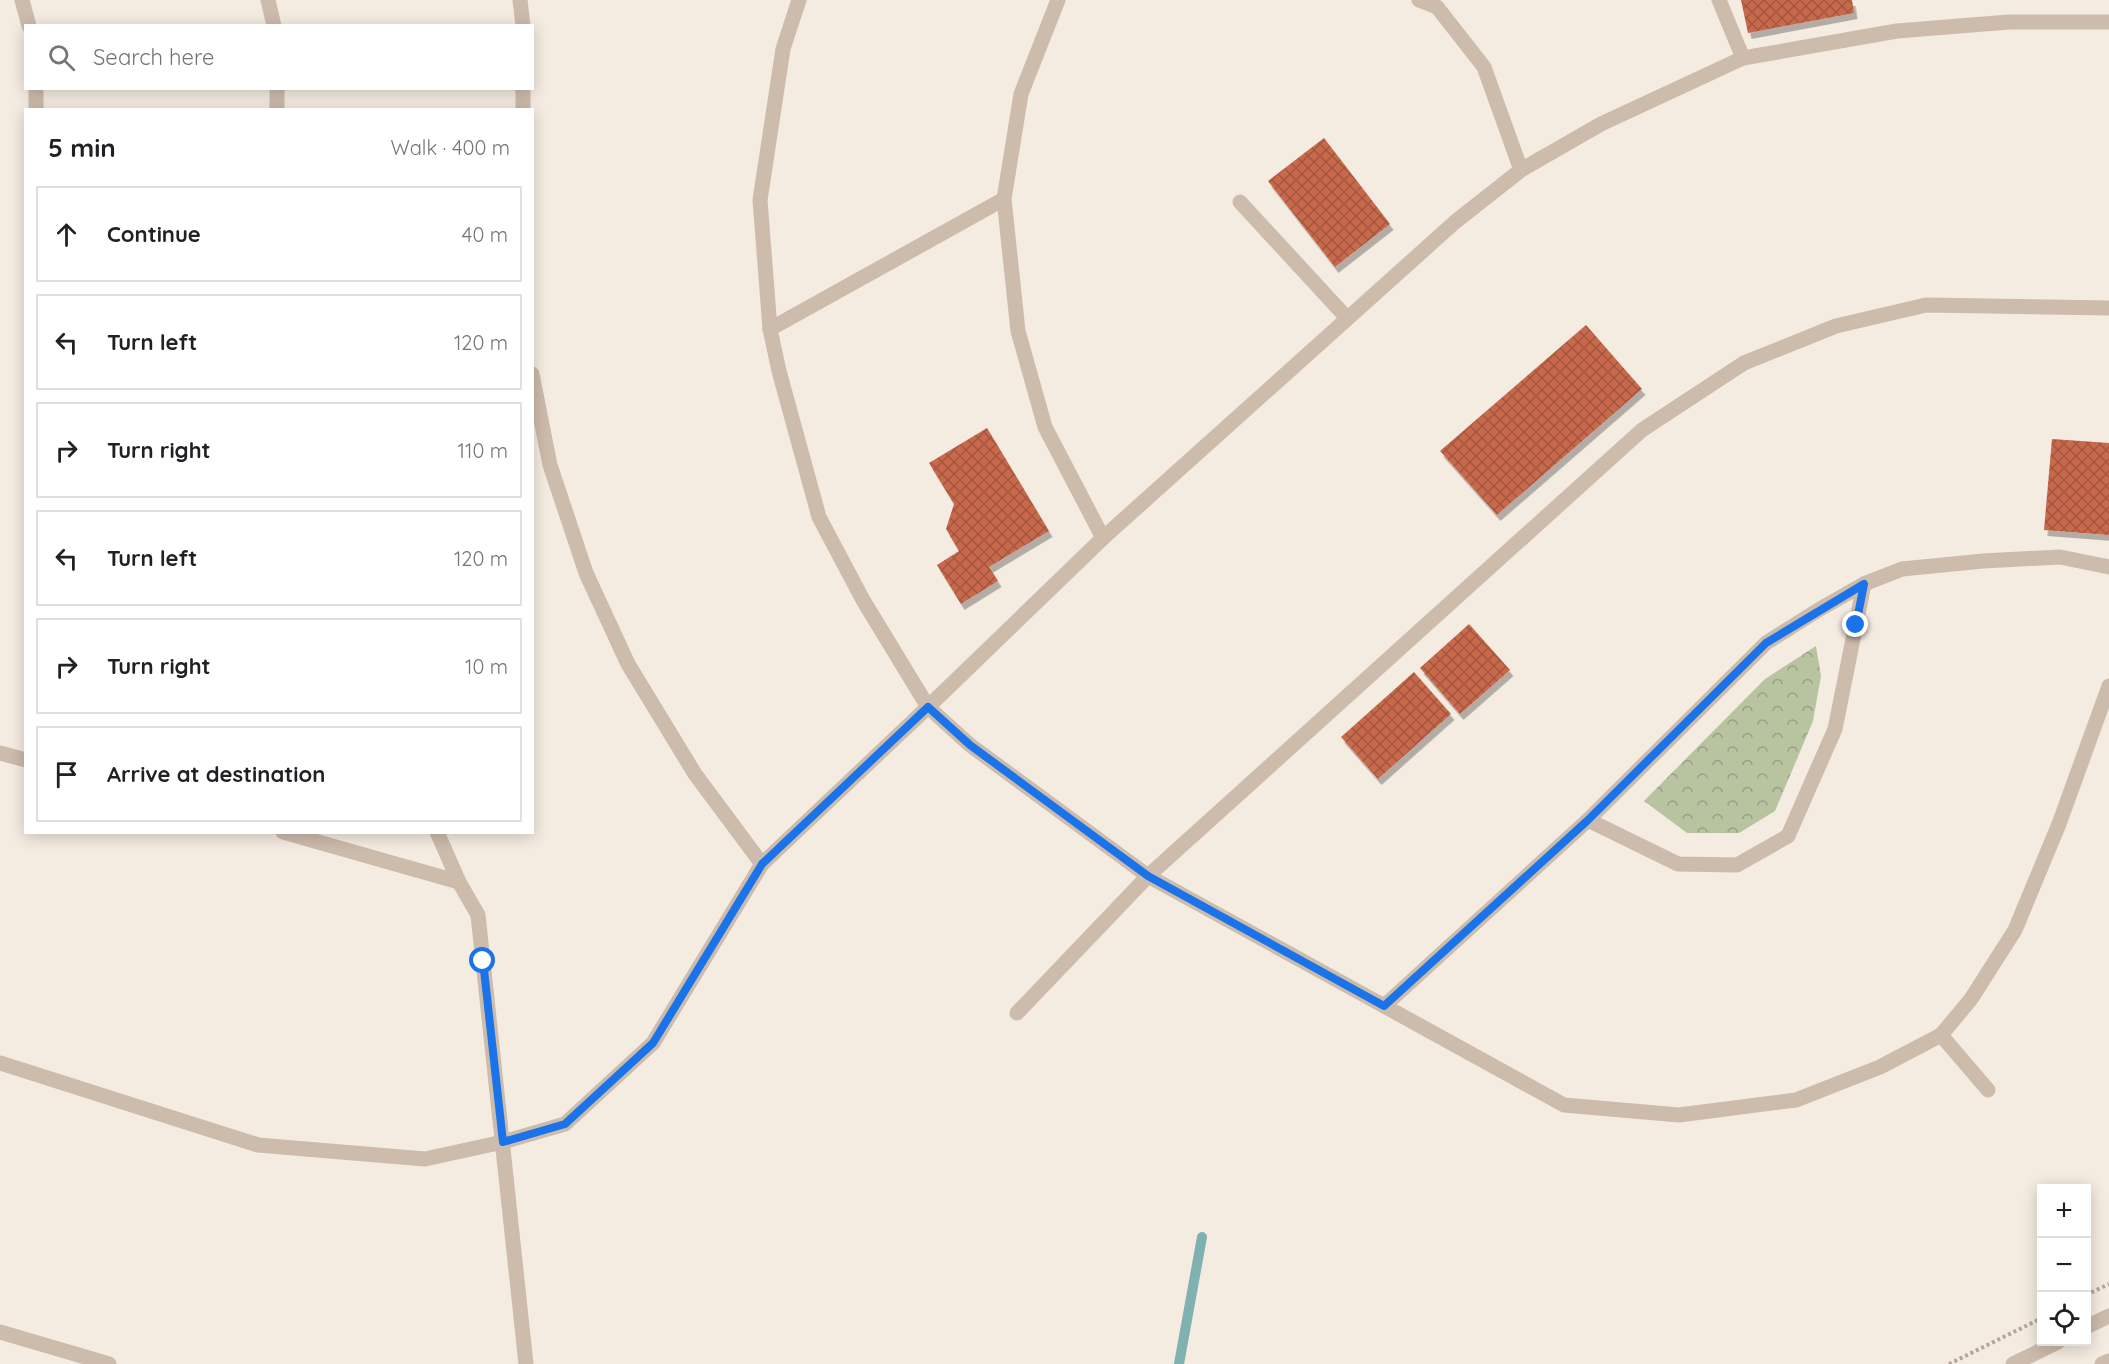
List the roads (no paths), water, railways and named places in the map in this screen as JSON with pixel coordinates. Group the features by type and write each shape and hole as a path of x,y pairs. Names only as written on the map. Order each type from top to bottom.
{"street":[{"path":"22,0 28,24"},
{"path":"268,0 274,24"},
{"path":"520,0 523,24"},
{"path":"799,0 783,49 760,200 770,329 779,371 819,517 863,600 928,707 970,745 1148,876 1564,1105 1679,1115 1796,1100 1880,1067 1941,1035 1971,999 2014,930 2059,824 2109,686"},
{"path":"1058,0 1021,94 1004,200 1018,331 1045,427 1103,538"},
{"path":"1419,0 1437,8 1484,66 1521,170"},
{"path":"1719,0 1743,58"},
{"path":"0,1063 258,1145 425,1159 503,1142 565,1124 653,1043 762,864 1103,538 1455,222 1521,170 1601,124 1743,58 1897,31 2009,22 2109,22"},
{"path":"36,90 36,108"},
{"path":"277,90 277,108"},
{"path":"523,90 523,108"},
{"path":"770,329 1004,200"},
{"path":"1240,202 1347,318"},
{"path":"1017,1013 1148,876 1642,430 1744,363 1836,326 1926,305 2109,308"},
{"path":"534,384 550,465 586,573 628,664 695,774 762,864"},
{"path":"1384,1006 1588,820 1766,643 1864,584 1902,569 1983,561 2060,557 2109,567"},
{"path":"1588,820 1678,864 1737,865 1788,836 1835,729 1864,584"},
{"path":"0,753 24,759"},
{"path":"290,834 459,882"},
{"path":"438,834 459,882 478,915 526,1364"},
{"path":"1941,1035 1988,1090"},
{"path":"2091,1325 2109,1316"},
{"path":"0,1332 109,1364"},
{"path":"2013,1364 2048,1346"},
{"path":"2102,1364 2109,1361"}],"waterway":[{"path":"1179,1364 1202,1237"}]}
